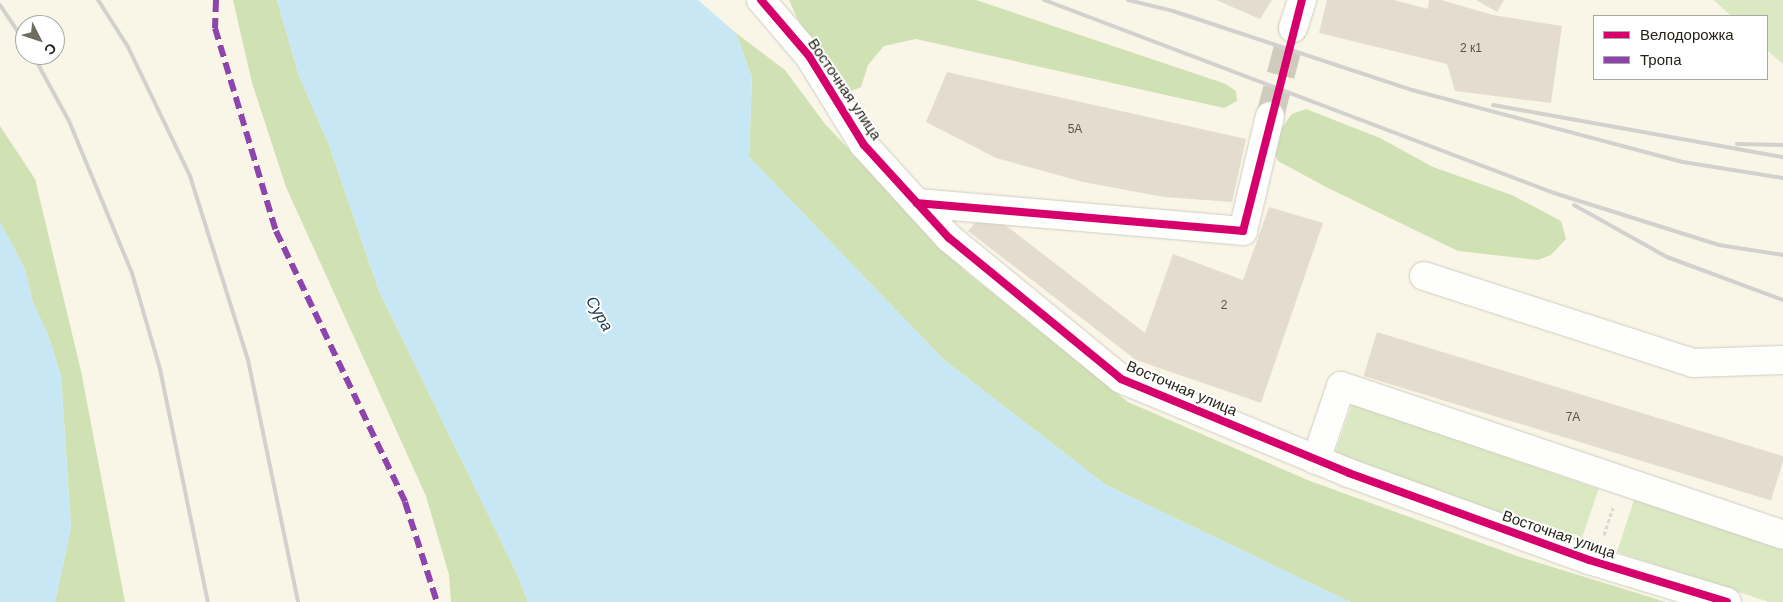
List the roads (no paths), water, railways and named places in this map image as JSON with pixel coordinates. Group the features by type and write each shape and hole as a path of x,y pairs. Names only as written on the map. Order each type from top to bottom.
{"street":[{"name":"Восточная улица","path":"761,0 809,56 864,145 949,238 1121,379 1316,460 1595,562 1727,602"},
{"path":"1294,28 1302,0"},
{"path":"917,203 1243,231 1270,116"},
{"path":"1424,276 1693,363 1783,360"},
{"path":"1316,460 1341,386 1783,534"}],"water":[{"name":"Сура","path":"277,0 698,0 736,33 752,78 749,157 944,360 1106,485 1350,602 528,602 518,576 379,291 329,145 299,76"},
{"path":"0,222 25,269 33,303 48,335 61,376 71,527 55,602 0,602"}],"tunnel":[{"path":"1270,116 1293,28"}],"railway":[{"path":"98,0 128,47 190,176 248,360 298,602"},
{"path":"1044,0 1554,193 1719,245 1783,255"},
{"path":"1128,0 1173,11 1412,90 1683,162 1783,178"},
{"path":"0,5 15,27"},
{"path":"38,65 69,121 132,273 160,369 208,602"},
{"path":"1493,105 1783,157"},
{"path":"1737,144 1783,145"},
{"path":"1574,205 1667,257 1783,300"}]}
